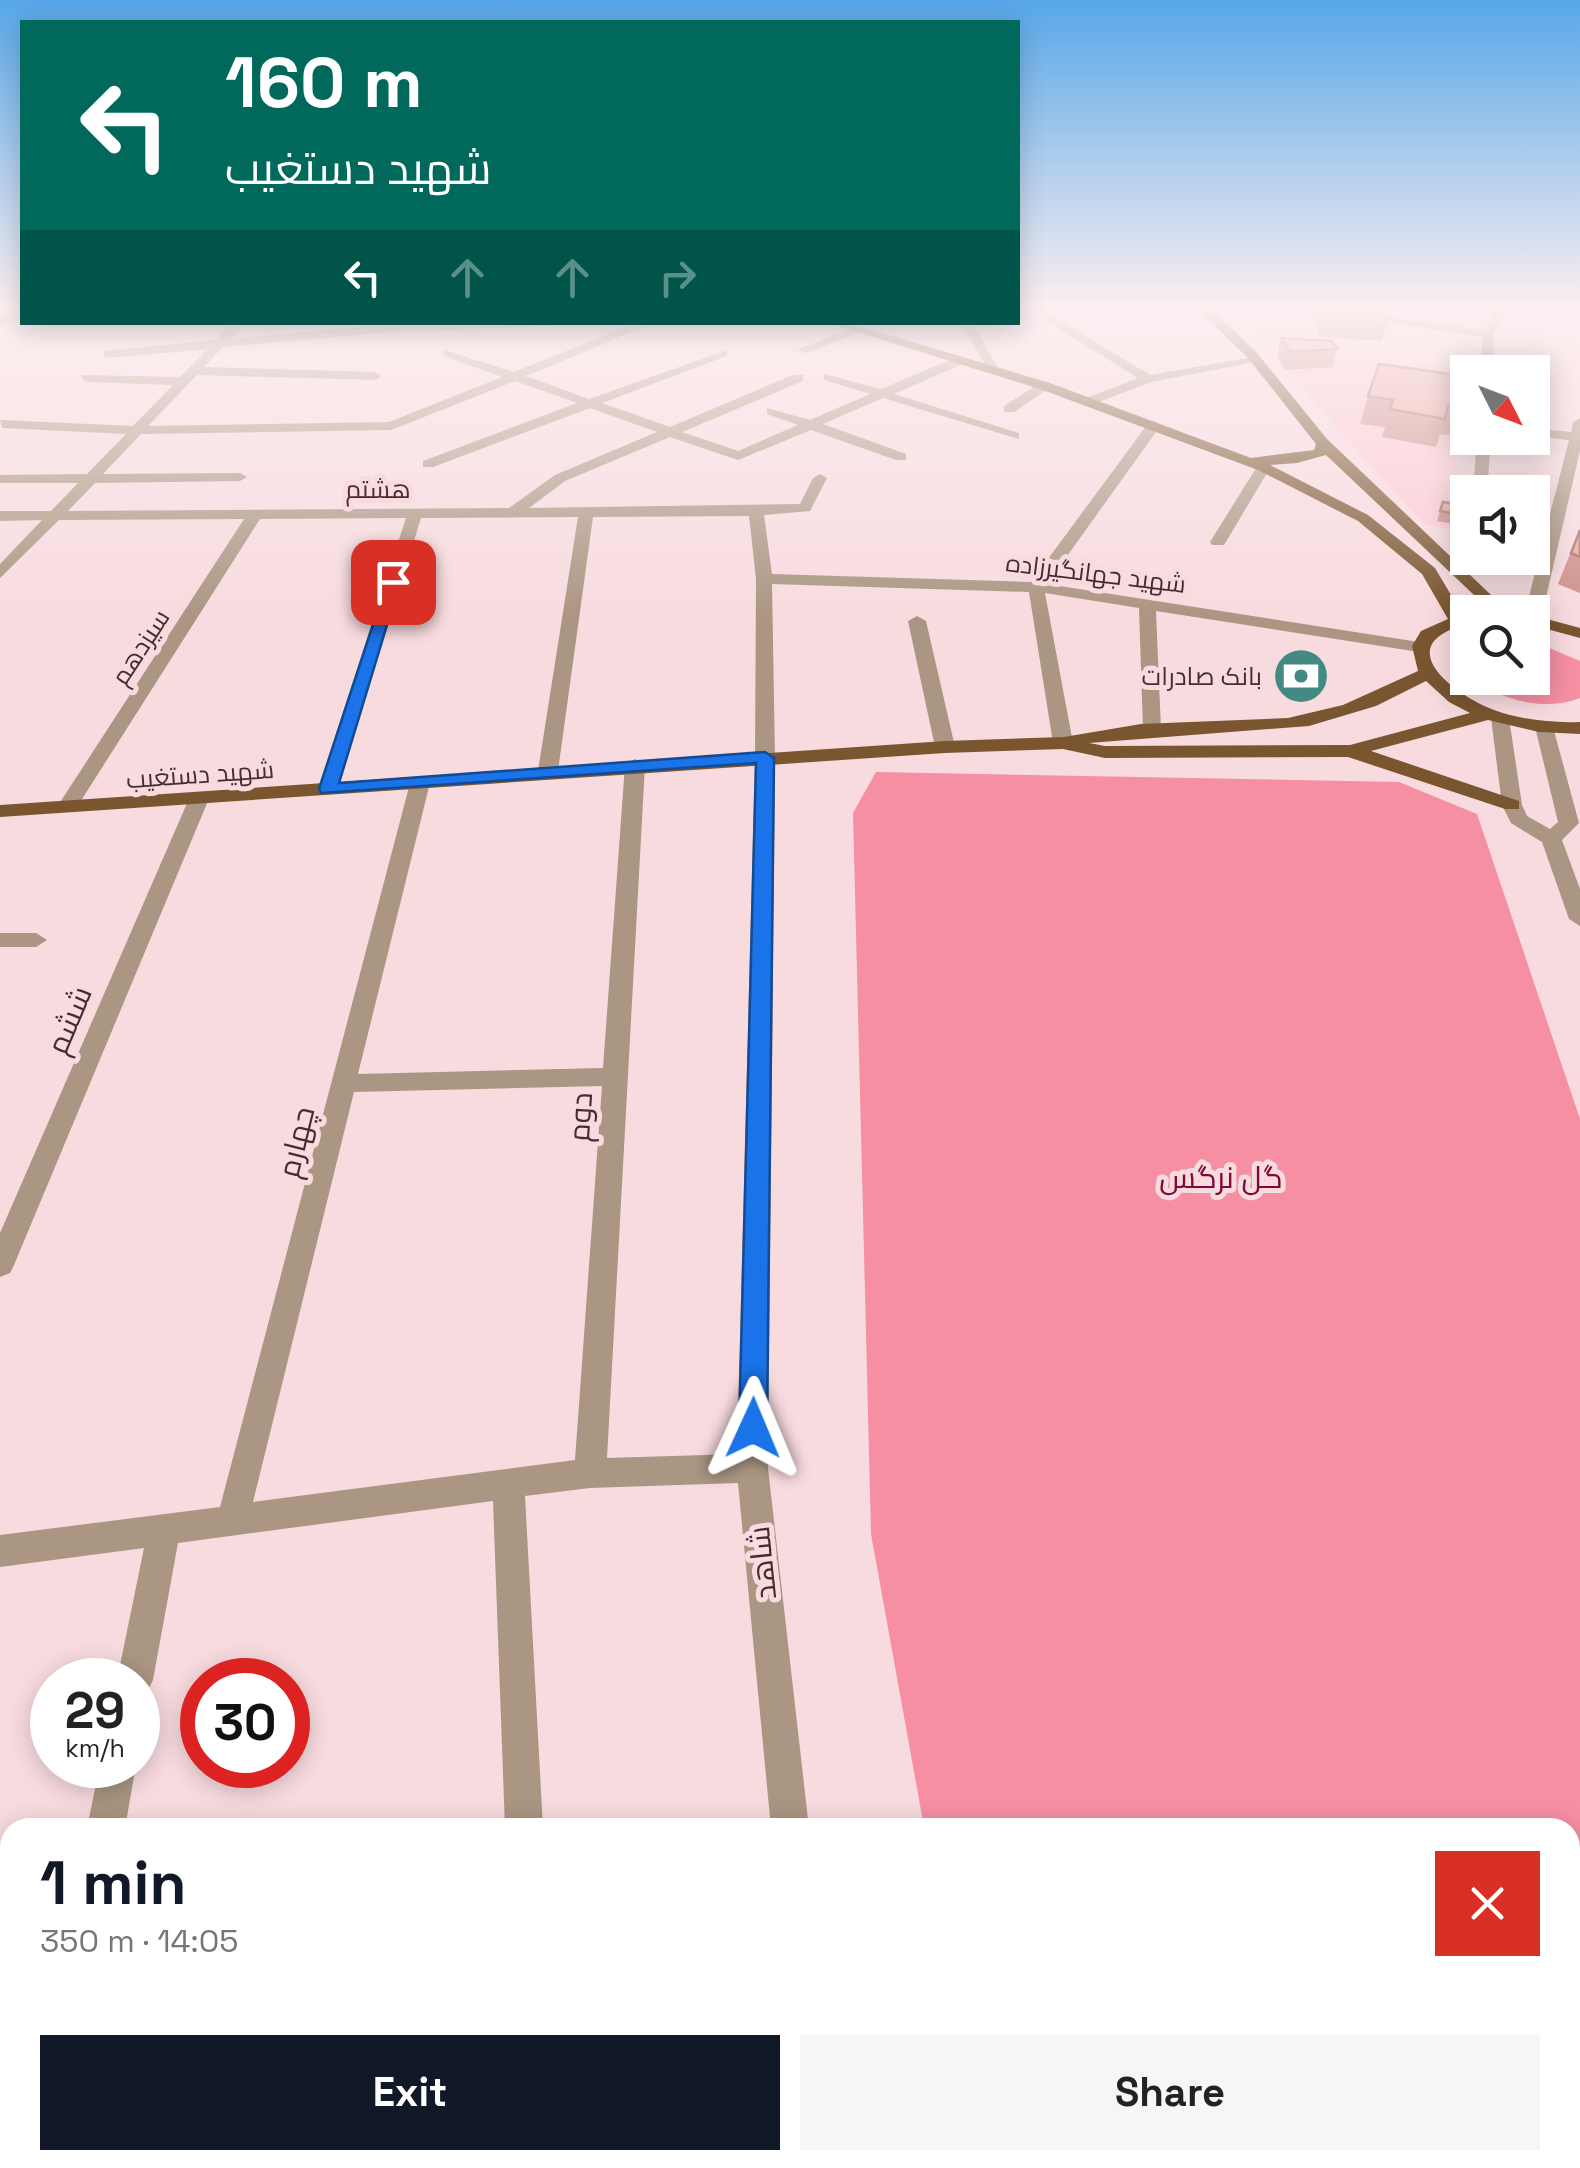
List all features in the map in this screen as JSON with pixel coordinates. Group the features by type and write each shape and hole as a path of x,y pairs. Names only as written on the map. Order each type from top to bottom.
{"main road":[{"path":"1115,411 1243,458 1362,518 1429,570 1450,602"},
{"path":"1296,411 1351,469 1450,549"},
{"path":"1243,458 1278,462 1310,457 1321,452 1323,443"},
{"path":"1298,485 1298,476 1310,468 1351,469"},
{"path":"1450,623 1426,636 1419,647 1419,660 1426,674 1458,700 1495,716 1544,727 1580,728"},
{"path":"1550,625 1580,634"},
{"path":"1063,743 1102,732 1306,722 1358,707 1426,674"},
{"path":"1063,743 1104,752 1350,751 1495,716"},
{"name":"شهید دستغیب","path":"0,811 198,801 635,766 1063,743"},
{"path":"1350,751 1512,805"}],"street":[{"path":"0,572 154,411"},
{"path":"2,424 136,430 391,426 427,411"},
{"path":"428,464 572,411"},
{"path":"612,411 738,456 843,411"},
{"path":"512,513 560,478 719,411"},
{"path":"775,411 900,456"},
{"path":"937,411 1014,436"},
{"path":"1063,743 1036,587 1154,425"},
{"path":"1538,595 1578,429 1550,431"},
{"path":"1218,542 1264,468"},
{"path":"0,479 240,477"},
{"name":"هشتم","path":"0,516 756,512 805,508 820,478"},
{"path":"548,772 586,512"},
{"name":"شاهد","path":"756,512 764,579 765,758 752,1468 789,1818"},
{"name":"سیزدهم","path":"67,807 255,514"},
{"path":"328,789 414,514"},
{"name":"شهید جهانگیرزاده","path":"764,579 1036,587 1419,647"},
{"path":"1147,602 1152,730"},
{"path":"917,621 945,747"},
{"path":"1495,716 1512,805 1518,819 1551,839 1580,919"},
{"path":"1544,727 1569,823 1551,839"},
{"name":"دوم","path":"590,1472 635,766"},
{"name":"چهارم","path":"233,1518 420,783"},
{"name":"ششم","path":"0,1265 198,801"},
{"path":"0,940 36,940"},
{"path":"345,1083 615,1077"},
{"path":"0,1551 590,1472 752,1468"},
{"path":"508,1483 524,1818"},
{"path":"139,1658 164,1528"},
{"path":"108,1818 114,1788"}],"shaded area":[{"path":"1322,411 1450,411 1450,455 1457,455 1457,475 1450,475 1450,530 1424,524"}],"green space":[{"path":"1550,648 1580,661 1580,698 1538,704 1502,695 1550,695"},
{"name":"گل نرگس","path":"876,772 1399,782 1477,814 1580,1119 1580,1818 922,1818 871,1534 853,813"}],"building":[{"path":"1402,411 1447,411 1445,419"},
{"path":"1443,502 1450,503 1450,513 1440,511"},
{"path":"1580,530 1580,557 1571,553"}],"place":[{"name":"بانک صادرات","path":"1301,676"}],"route":[{"path":"393,582 328,789 765,758 753,1428"}]}
